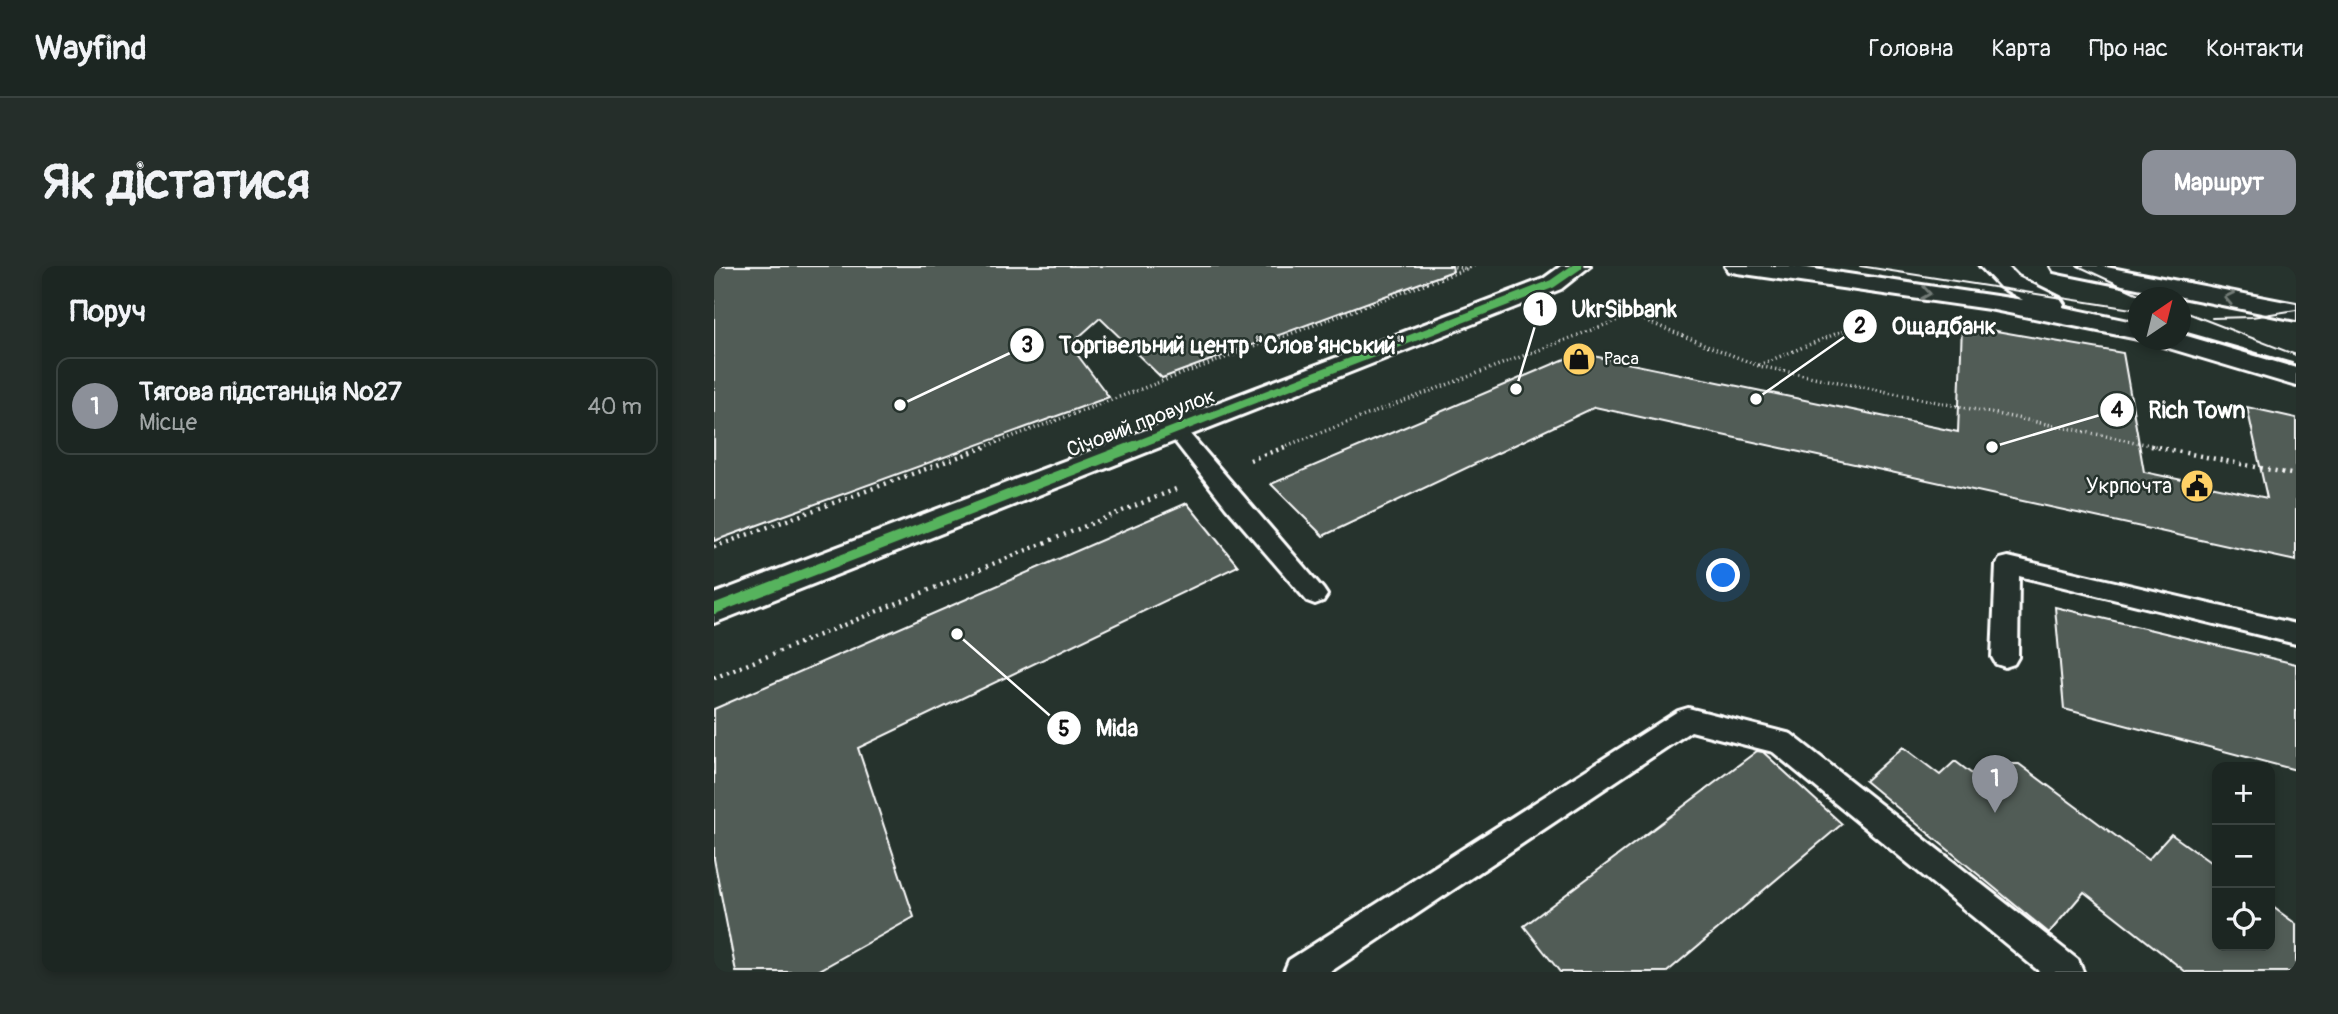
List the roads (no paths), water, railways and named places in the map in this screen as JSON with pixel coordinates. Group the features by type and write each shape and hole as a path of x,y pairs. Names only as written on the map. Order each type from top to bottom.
{"main road":[{"name":"Січовий провулок","path":"714,609 1552,284 1578,266"},
{"path":"1737,266 1870,284 2128,329"},
{"path":"1992,266 2026,292 2095,321"},
{"path":"2063,266 2296,312"},
{"path":"2191,346 2296,377"}],"lane":[{"path":"1176,430 1211,475 1315,595"},
{"path":"2005,657 2008,565 2296,634"},
{"path":"1301,972 1688,719 1781,742 2066,972"}],"tram line":[{"path":"1860,266 2128,308"},
{"path":"2078,266 2128,289"},
{"path":"2212,318 2252,317 2296,310"},
{"path":"2191,314 2296,355"},
{"path":"2191,334 2292,363"}],"place":[{"name":"Раса","path":"1579,359"},
{"name":"UkrSibbank","path":"1516,389"},
{"name":"Ощадбанк","path":"1756,399"},
{"name":"Торгівельний центр \"Слов'янський\"","path":"900,405"},
{"name":"Rich Town","path":"1992,447"},
{"name":"Укрпочта","path":"2197,486"},
{"name":"Mida","path":"957,634"},
{"name":"Тягова пiдстанцiя №27","path":"1995,813"}]}
